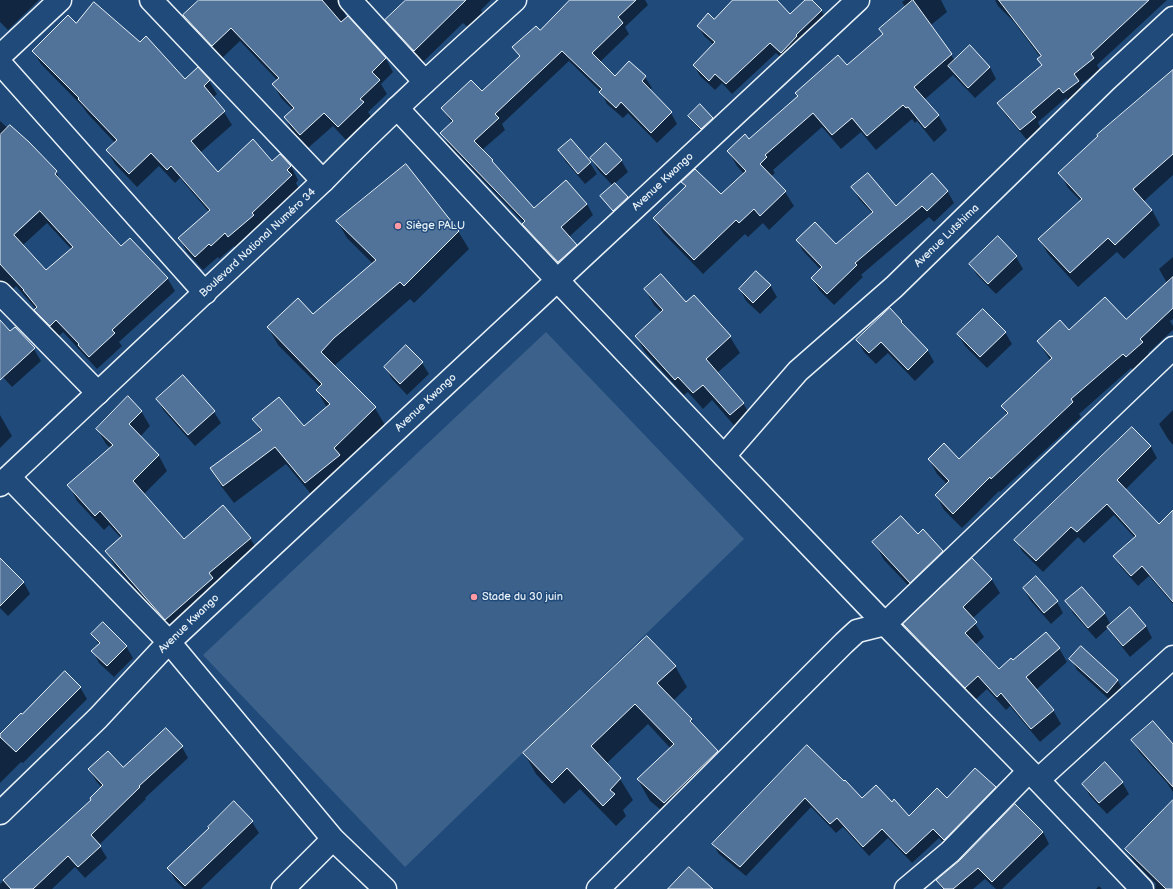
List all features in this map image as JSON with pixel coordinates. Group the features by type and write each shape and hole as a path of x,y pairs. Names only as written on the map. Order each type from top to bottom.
{"street":[{"path":"0,56 60,0"},
{"path":"151,0 323,181"},
{"path":"350,0 425,82"},
{"name":"Boulevard National Numéro 34","path":"4,481 323,181 397,108 515,0"},
{"name":"Avenue Kwango","path":"0,813 98,718 169,642 858,0"},
{"name":"Avenue Lutshima","path":"724,456 798,371 894,287 1106,80 1173,18"},
{"path":"0,63 205,292"},
{"path":"397,108 724,456 1142,889"},
{"path":"0,293 98,393"},
{"path":"598,889 844,642 857,631 885,624 1173,348"},
{"path":"4,481 169,642 333,839 385,889"},
{"path":"906,889 950,852 1033,775 1173,657"},
{"path":"283,889 333,839"}],"shaded area":[{"name":"Stade du 30 juin","path":"546,332 744,539 405,867 203,655"}],"building":[{"path":"199,0 322,0 341,22 348,16 386,58 372,72 380,80 360,99 364,102 338,127 324,113 300,135 284,117 294,108 272,84 279,78 231,28 212,46 183,15"},
{"path":"406,0 466,0 414,51 385,20"},
{"path":"570,0 636,0 618,17 623,23 592,53 615,76 629,61 646,76 642,81 672,112 651,133 621,102 616,108 599,92 602,89 562,51 495,114 499,118 474,141 493,160 492,161 534,208 566,180 587,204 561,227 577,245 558,262 522,224 525,221 440,133 453,121 441,108 471,80 482,91 520,56 512,47 536,26 540,30"},
{"path":"733,0 777,0 790,14 805,0 812,0 822,10 796,35 797,36 781,53 770,43 726,84 715,74 709,81 693,65 715,42 697,26 708,13 714,19"},
{"path":"913,0 952,54 914,87 939,115 925,128 908,107 906,108 903,105 867,136 852,118 832,135 813,113 765,155 767,157 760,164 786,191 760,216 754,209 739,223 736,220 694,260 653,218 686,186 681,182 695,169 721,194 746,171 727,151 745,134 749,139 798,96 795,93 838,55 847,65 883,34 879,29"},
{"path":"999,0 1149,0 1091,54 1094,58 1074,74 1079,81 1063,93 1059,88 1031,112 1036,117 1020,130 997,103 1042,65 1037,59 1041,56"},
{"path":"94,2 140,42 146,36 185,79 198,67 210,80 204,86 225,111 191,141 218,172 253,139 272,161 280,154 291,166 287,170 292,175 252,213 254,215 228,237 225,233 211,246 209,244 195,257 178,238 210,210 171,166 167,170 151,153 129,174 106,150 117,140 78,99 79,98 32,51 68,15 76,23"},
{"path":"970,45 990,67 968,88 948,66"},
{"path":"1173,70 1173,154 1133,189 1152,210 1115,245 1108,238 1070,273 1038,239 1082,199 1058,173 1098,136 1097,135"},
{"path":"700,104 713,118 701,129 688,116"},
{"path":"10,125 57,171 55,174 121,246 130,238 168,278 112,330 115,333 89,357 56,320 50,326 34,310 37,307 24,290 0,264 0,135","holes":["40,211 73,247 46,270 14,235"]},
{"path":"571,139 591,162 578,174 558,150"},
{"path":"606,143 622,160 606,175 590,158"},
{"path":"406,164 459,231 404,286 400,282 334,338 321,352 376,407 334,448 340,455 305,483 275,447 223,486 210,468 262,430 252,419 279,397 304,426 330,404 316,390 322,384 267,327 298,298 313,314 376,260 336,221"},
{"path":"868,173 896,206 932,173 948,191 927,211 922,206 855,263 857,265 827,294 811,278 822,267 796,240 815,222 836,244 873,212 851,187"},
{"path":"615,183 628,197 613,211 600,196"},
{"path":"998,236 1017,256 988,284 969,264"},
{"path":"756,271 771,285 753,303 739,289"},
{"path":"661,274 686,302 694,295 731,336 706,359 744,403 730,415 703,385 693,393 678,377 675,380 635,336 663,310 644,289"},
{"path":"1173,277 1173,308 1140,339 1143,342 1126,357 1123,354 1071,399 1073,402 991,479 990,477 953,514 935,495 949,481 928,459 944,443 959,459 1008,413 1001,406 1052,358 1037,341 1060,320 1069,330 1105,297 1126,319"},
{"path":"890,308 902,321 901,322 928,350 908,370 881,342 869,353 856,340"},
{"path":"983,309 1006,332 980,357 957,334"},
{"path":"0,320 10,331 15,327 35,348 0,380"},
{"path":"406,345 423,362 400,384 384,367"},
{"path":"183,375 215,411 188,435 156,399"},
{"path":"128,396 142,411 129,424 159,455 133,481 184,539 223,505 251,538 209,573 213,578 165,620 105,551 122,536 100,511 95,516 67,485 113,445 96,429"},
{"path":"1132,427 1151,446 1117,480 1159,524 1173,510 1173,602 1142,566 1131,576 1113,556 1136,536 1107,504 1077,532 1071,527 1036,561 1014,540"},
{"path":"901,516 918,534 923,529 943,551 910,583 872,542"},
{"path":"0,558 24,582 0,606"},
{"path":"972,558 992,579 963,607 977,622 965,633 999,669 1011,658 1013,660 1046,632 1060,648 1026,677 1054,710 1031,729 1001,693 997,697 978,676 965,688 903,624"},
{"path":"1036,576 1058,601 1044,613 1023,588"},
{"path":"1082,587 1105,613 1088,628 1065,601"},
{"path":"1130,607 1146,626 1123,646 1107,627"},
{"path":"103,622 127,646 107,666 91,651 100,643 91,634"},
{"path":"647,636 676,666 657,683 692,719 690,721 718,751 664,803 637,779 674,744 635,704 591,746 621,778 610,790 615,794 603,806 567,768 552,783 523,753"},
{"path":"1081,646 1118,680 1107,693 1069,659"},
{"path":"65,671 81,687 16,752 0,737 0,734"},
{"path":"1153,721 1173,744 1173,787 1131,740"},
{"path":"166,728 183,746 139,786 140,787 91,835 101,846 78,867 68,856 33,889 11,889 3,880 91,800 90,798 103,785 88,769 108,751 123,767"},
{"path":"807,745 862,798 876,785 892,802 894,799 909,816 937,788 947,798 975,768 996,787 944,840 933,829 906,854 882,829 863,847 837,818 830,824 805,798 740,867 712,844"},
{"path":"1105,762 1123,782 1099,803 1082,784"},
{"path":"1173,800 1173,889 1166,889 1125,849"},
{"path":"234,801 253,821 185,886 167,868 209,828 208,827"},
{"path":"1015,804 1043,832 992,882 978,868 953,889 944,889 936,880 959,861"},
{"path":"689,867 713,889 668,889"}],"place":[{"name":"Siège PALU","path":"398,226"},
{"name":"Stade du 30 juin","path":"474,597"}]}
